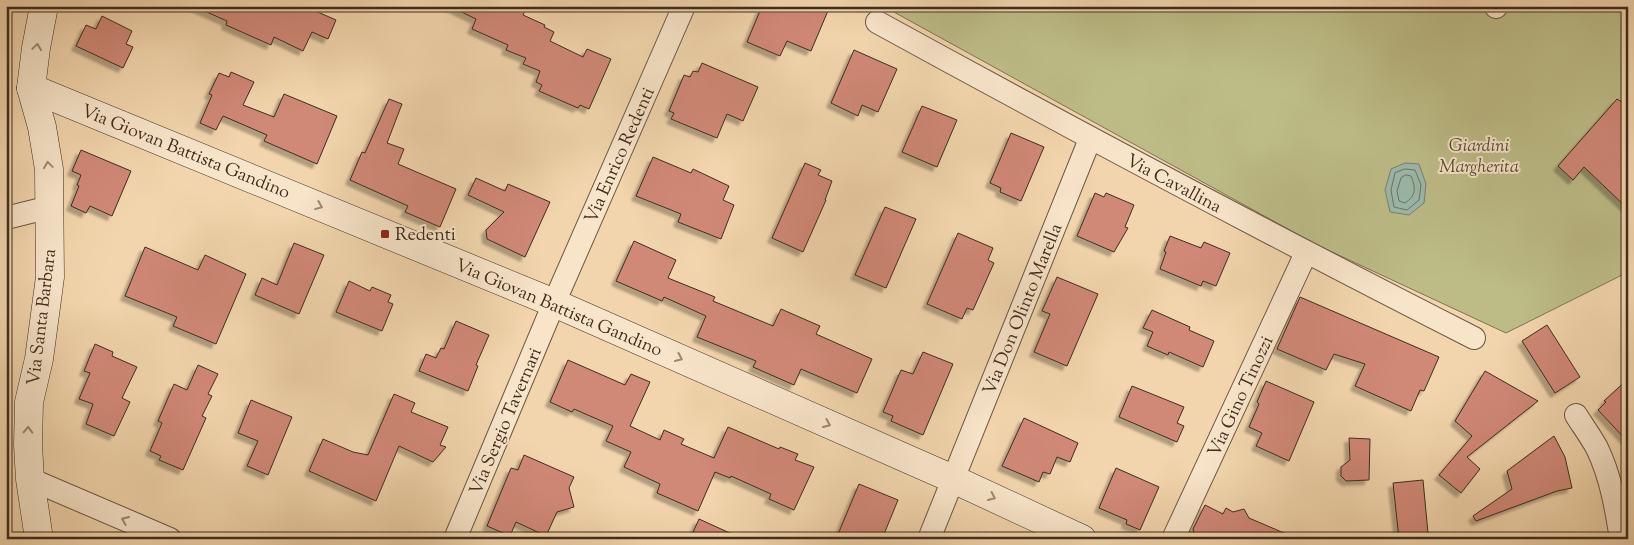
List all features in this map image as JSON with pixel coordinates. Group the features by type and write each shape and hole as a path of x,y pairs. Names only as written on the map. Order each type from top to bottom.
{"street":[{"name":"Via Santa Barbara","path":"39,539 30,479 28,445 29,402 39,359 50,277 49,169 42,127 32,88 36,48 44,6"},
{"name":"Via Enrico Redenti","path":"554,303 684,6"},
{"name":"Via Cavallina","path":"877,22 1090,139 1306,253 1474,338"},
{"name":"Via Giovan Battista Gandino","path":"32,88 554,303 954,480 1082,539"},
{"name":"Via Don Olinto Marella","path":"929,539 1090,139"},
{"path":"6,218 50,207"},
{"name":"Via Gino Tinozzi","path":"1173,539 1306,253"},
{"name":"Via Sergio Tavernari","path":"455,539 554,303"},
{"path":"1576,415 1597,448 1605,470 1614,496 1621,539"},
{"path":"30,479 170,539"}],"green space":[{"name":"Giardini Margherita","path":"883,6 1628,6 1628,272 1506,333 1317,245"}],"water":[{"path":"1405,163 1419,164 1426,184 1424,203 1409,215 1390,212 1385,190 1391,169"}],"building":[{"path":"193,6 304,6 336,20 328,39 312,32 303,51 274,37 271,45 226,25 227,21"},
{"path":"449,6 514,6 525,11 523,15 545,25 544,27 554,32 550,41 583,57 587,49 611,59 589,109 580,105 578,108 539,91 542,85 536,82 540,71 523,64 526,58 506,50 508,45 472,29 476,19"},
{"path":"762,6 830,6 811,51 787,41 780,56 747,42"},
{"path":"102,16 132,31 126,44 133,47 123,68 76,46 86,25 96,29"},
{"path":"854,50 897,69 878,112 862,105 858,116 831,103"},
{"path":"702,63 758,87 743,121 727,114 717,138 671,119 674,113 669,111 684,75 690,77 693,71 698,72"},
{"path":"231,72 254,82 243,105 274,117 284,94 337,116 317,164 264,141 267,135 223,116 216,130 200,123 212,95 209,94 219,73 229,77"},
{"path":"389,99 402,104 387,143 404,149 398,164 456,189 440,227 405,212 408,206 350,180 362,152 365,153"},
{"path":"1617,99 1628,106 1628,209 1584,167 1573,180 1558,166"},
{"path":"922,106 957,120 937,167 902,152"},
{"path":"1011,133 1044,147 1021,201 1000,192 1001,188 990,183"},
{"path":"81,150 131,171 112,216 90,206 86,213 71,206 81,175 72,171"},
{"path":"653,157 691,173 693,169 729,186 723,200 734,205 721,239 678,222 681,214 636,196"},
{"path":"805,163 821,170 818,175 832,181 826,200 803,252 772,238"},
{"path":"476,178 505,191 508,184 550,202 525,257 487,239 486,230 504,212 468,195"},
{"path":"1095,193 1104,197 1106,193 1134,205 1125,227 1128,228 1114,252 1077,236"},
{"path":"885,207 916,219 886,288 855,275"},
{"path":"958,233 993,248 988,260 994,263 973,310 967,308 962,319 927,304"},
{"path":"1170,236 1201,248 1204,242 1230,253 1216,286 1203,281 1201,286 1160,269"},
{"path":"634,241 676,260 668,278 715,297 713,301 773,326 781,309 820,326 816,334 872,359 857,393 801,369 794,385 753,367 756,361 697,337 706,316 664,297 662,301 616,281"},
{"path":"294,243 324,255 299,314 255,295 262,278 277,285"},
{"path":"145,247 198,270 205,255 246,274 216,344 173,326 177,317 125,296"},
{"path":"1057,277 1098,294 1067,366 1034,352 1050,314 1042,311"},
{"path":"349,281 370,291 372,287 391,295 388,302 393,304 382,331 336,312"},
{"path":"1300,297 1439,357 1424,391 1420,390 1411,411 1355,386 1365,364 1334,354 1326,370 1277,349"},
{"path":"1152,310 1190,327 1189,330 1214,341 1203,367 1169,352 1168,355 1147,346 1153,332 1143,328"},
{"path":"456,321 489,335 476,365 478,366 468,391 419,371 426,354 436,358 441,348 444,349"},
{"path":"1547,325 1580,377 1555,393 1522,341"},
{"path":"95,344 113,352 112,356 137,367 122,398 130,402 114,436 86,424 93,404 79,399 90,373 84,371"},
{"path":"923,352 953,364 923,435 891,421 893,416 883,412 901,370 913,374"},
{"path":"568,360 625,385 631,374 650,382 630,426 660,440 664,430 684,439 681,444 714,458 728,427 779,449 780,447 798,454 795,460 814,467 794,510 769,499 771,494 731,476 730,478 715,472 698,511 657,493 660,484 624,467 631,452 606,441 613,426 574,409 572,412 550,402"},
{"path":"198,365 218,374 208,394 212,396 202,416 206,418 183,470 159,460 161,456 150,451 162,423 158,421 174,384 187,390"},
{"path":"1485,371 1538,401 1467,457 1480,469 1461,493 1439,475 1472,436 1455,421"},
{"path":"1628,379 1628,442 1598,410 1606,402 1604,401"},
{"path":"1266,381 1314,402 1289,461 1256,446 1262,433 1249,427"},
{"path":"1132,386 1184,407 1177,423 1184,426 1177,442 1119,417"},
{"path":"394,394 415,403 411,412 448,427 440,445 446,447 433,462 399,446 376,501 309,471 323,439 353,452 368,455"},
{"path":"251,400 292,417 268,475 247,466 258,441 238,433"},
{"path":"1024,418 1078,443 1070,462 1057,457 1050,474 1043,472 1039,482 1002,466"},
{"path":"1554,436 1565,457 1572,488 1557,491 1476,521 1473,516 1512,489 1507,471"},
{"path":"1349,438 1370,439 1369,480 1346,481 1341,476 1341,467 1350,460"},
{"path":"524,455 574,477 569,488 574,507 557,512 546,536 516,522 510,536 487,526 511,468 518,470"},
{"path":"1116,468 1159,487 1140,530 1126,524 1127,520 1099,508"},
{"path":"1423,480 1428,533 1423,539 1399,539 1393,483"},
{"path":"859,484 898,500 882,539 836,539"},
{"path":"1205,505 1223,514 1226,508 1233,512 1244,509 1249,518 1298,539 1196,539 1193,529"},
{"path":"699,519 743,539 690,539"}],"place":[{"name":"Redenti","path":"385,234"}]}
